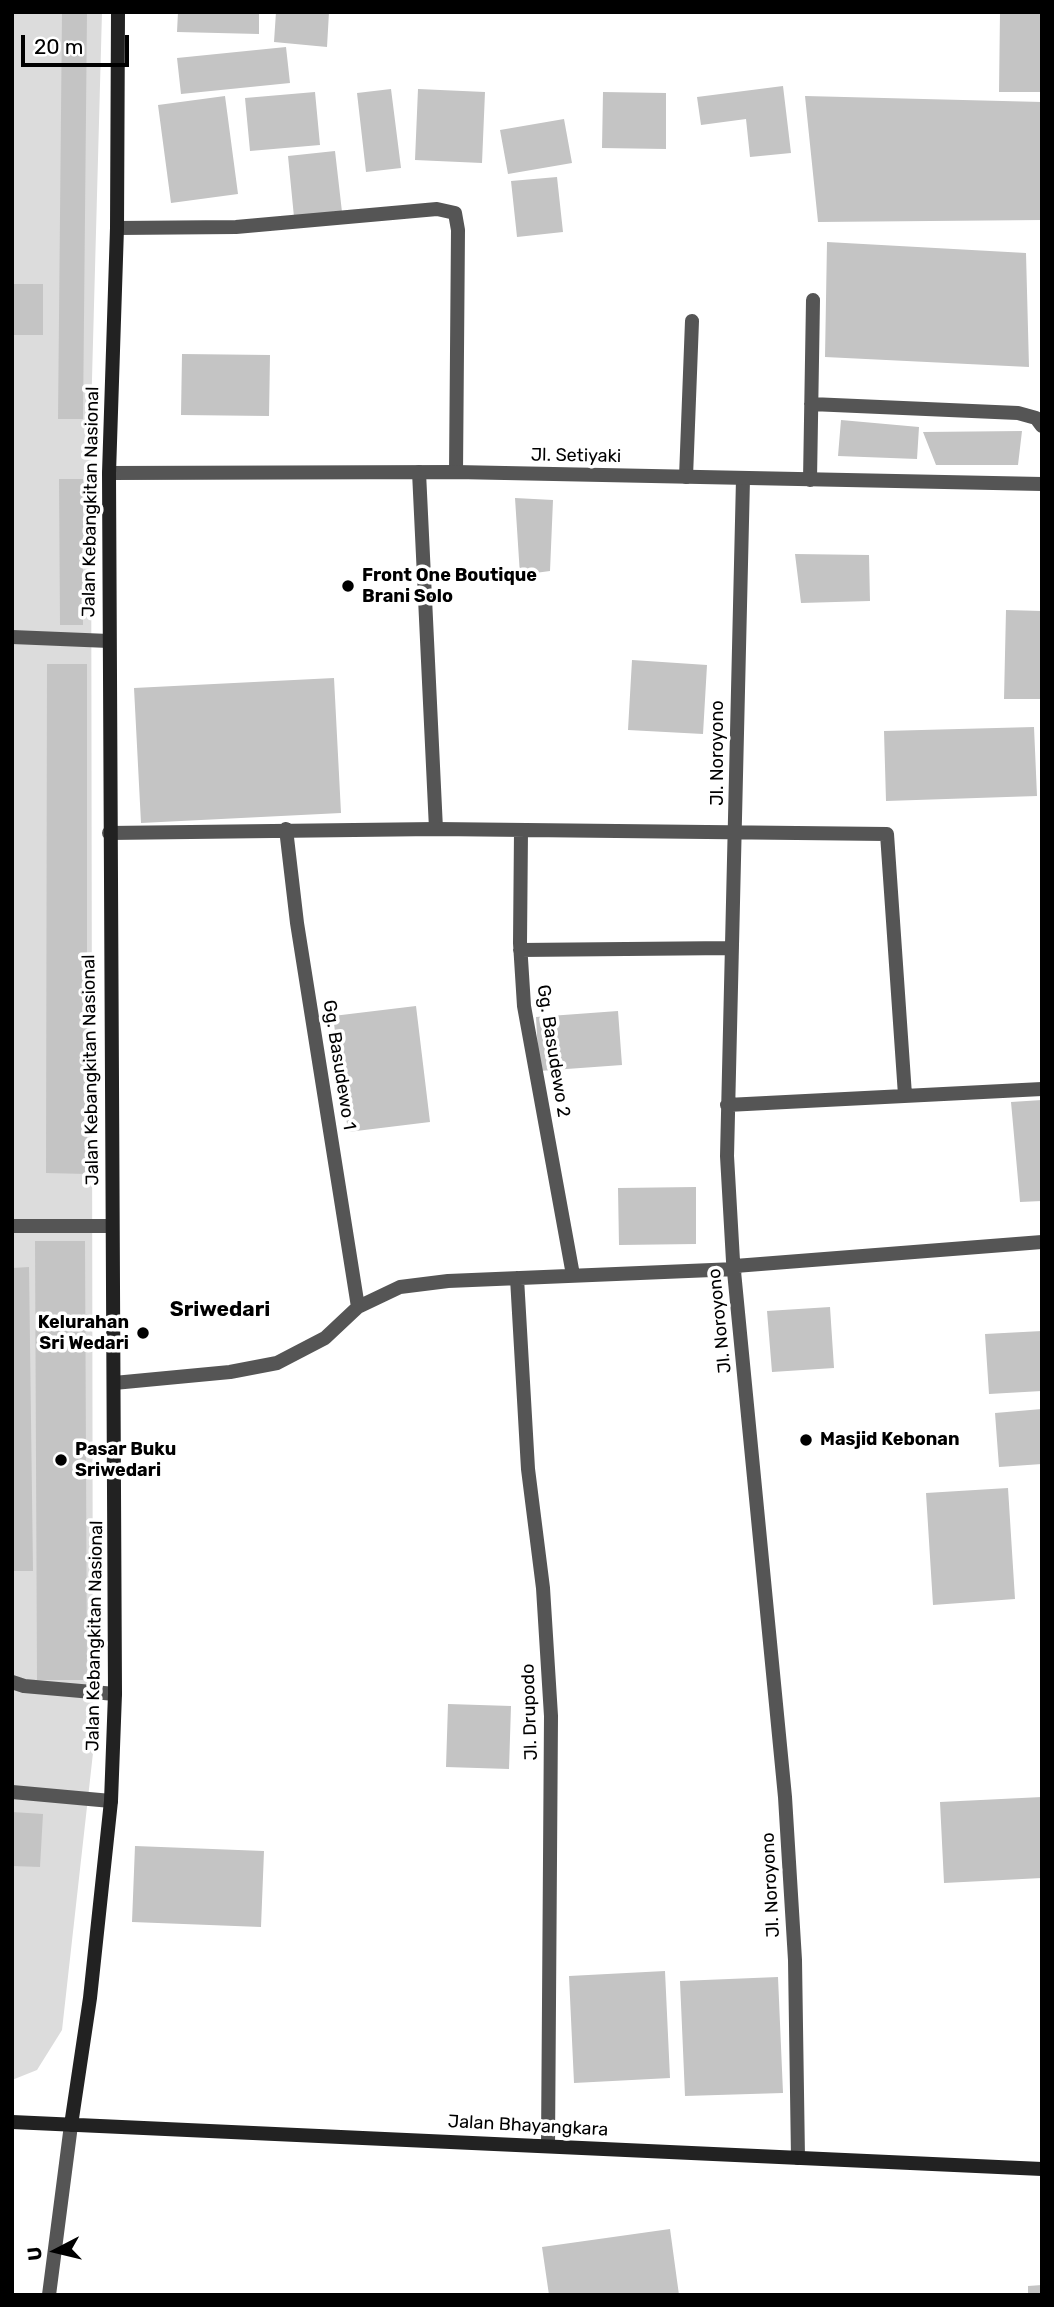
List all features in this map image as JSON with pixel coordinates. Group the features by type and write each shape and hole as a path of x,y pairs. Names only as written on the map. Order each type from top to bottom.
{"main road":[{"name":"Jalan Kebangkitan Nasional","path":"71,2125 90,1998 111,1801 115,1693 109,472 117,228 118,12"},
{"name":"Jalan Bhayangkara","path":"12,2122 1042,2169"}],"street":[{"path":"117,228 236,228 437,209 454,213 458,243 456,472"},
{"path":"810,480 813,300"},
{"path":"686,478 692,321"},
{"path":"811,404 1018,413 1036,418 1042,426"},
{"name":"Jl. Setiyaki","path":"109,472 456,472 1042,484"},
{"path":"419,472 436,829"},
{"name":"Jl. Noroyono","path":"743,479 737,834 727,1105 736,1267 785,1797 795,1960 798,2158"},
{"path":"12,637 109,641"},
{"path":"109,833 436,829 887,834 905,1095"},
{"name":"Gg. Basudewo 1","path":"286,830 297,923 358,1307"},
{"name":"Gg. Basudewo 2","path":"521,831 520,950 528,1037 573,1275"},
{"path":"520,950 732,948"},
{"path":"727,1105 1042,1089"},
{"path":"12,1226 112,1226"},
{"path":"114,1383 253,1369 277,1363 325,1338 358,1307 400,1287 736,1267 1042,1242"},
{"name":"Jl. Drupodo","path":"517,1278 528,1469 542,1588 551,1716 548,2146"},
{"path":"12,1682 24,1686 115,1693"},
{"path":"12,1792 111,1801"},
{"path":"49,2295 71,2125"}],"shaded area":[{"path":"12,12 102,12 91,415 93,1753 62,2030 37,2070 12,2080"}],"building":[{"path":"62,12 87,12 83,419 58,419"},
{"path":"178,12 259,12 259,34 177,32"},
{"path":"276,12 329,12 327,47 274,42"},
{"path":"1000,12 1042,12 1042,92 999,92"},
{"path":"286,47 290,83 181,94 177,58"},
{"path":"783,86 791,153 750,157 746,119 701,125 697,97"},
{"path":"391,89 401,168 366,172 357,93"},
{"path":"418,89 485,92 482,163 415,160"},
{"path":"315,92 320,145 250,151 245,98"},
{"path":"603,92 666,93 666,149 602,148"},
{"path":"225,96 238,194 171,203 158,105"},
{"path":"805,96 1042,102 1042,220 818,222"},
{"path":"564,119 572,163 508,174 500,130"},
{"path":"335,151 342,212 294,217 288,156"},
{"path":"557,177 563,232 517,237 511,181"},
{"path":"827,242 1026,253 1029,367 825,357"},
{"path":"12,284 43,284 43,335 12,335"},
{"path":"182,354 270,355 269,416 181,415"},
{"path":"841,420 919,427 917,459 838,456"},
{"path":"1022,431 1018,465 936,465 923,432"},
{"path":"59,479 83,479 83,625 60,625"},
{"path":"515,498 553,500 550,571 520,575"},
{"path":"795,554 869,555 870,601 801,603"},
{"path":"1006,610 1042,611 1042,699 1004,699"},
{"path":"632,660 707,665 703,734 628,730"},
{"path":"47,664 87,664 87,1174 46,1173"},
{"path":"334,678 341,813 141,823 134,688"},
{"path":"1034,727 1037,796 886,801 884,731"},
{"path":"416,1006 430,1122 348,1132 333,1016"},
{"path":"618,1011 622,1065 539,1071 536,1017"},
{"path":"1042,1100 1042,1201 1020,1202 1011,1102"},
{"path":"696,1187 696,1244 619,1245 618,1188"},
{"name":"Pasar Buku Sriwedari","path":"35,1241 85,1241 87,1680 37,1680"},
{"path":"29,1267 33,1571 12,1571 12,1268"},
{"path":"830,1307 834,1368 772,1372 767,1311"},
{"path":"1042,1331 1042,1391 989,1394 985,1334"},
{"path":"1042,1409 1042,1464 999,1467 995,1413"},
{"path":"1008,1488 1015,1599 933,1605 926,1493"},
{"path":"448,1704 511,1706 509,1769 446,1767"},
{"path":"1042,1797 1042,1878 944,1883 940,1802"},
{"path":"12,1812 43,1814 40,1867 12,1866"},
{"path":"135,1846 264,1851 261,1927 132,1922"},
{"path":"665,1971 670,2078 574,2083 569,1976"},
{"path":"778,1977 783,2093 685,2096 680,1981"},
{"path":"670,2229 679,2295 549,2295 542,2247"},
{"path":"1042,2285 1042,2295 1028,2295 1028,2286"}],"place":[{"name":"Front One Boutique Brani Solo","path":"348,586"},
{"name":"Kelurahan Sri Wedari","path":"143,1333"},
{"name":"Masjid Kebonan","path":"806,1440"},
{"name":"Pasar Buku Sriwedari","path":"61,1460"}],"district":[{"name":"Sriwedari","path":"220,1310"}]}
